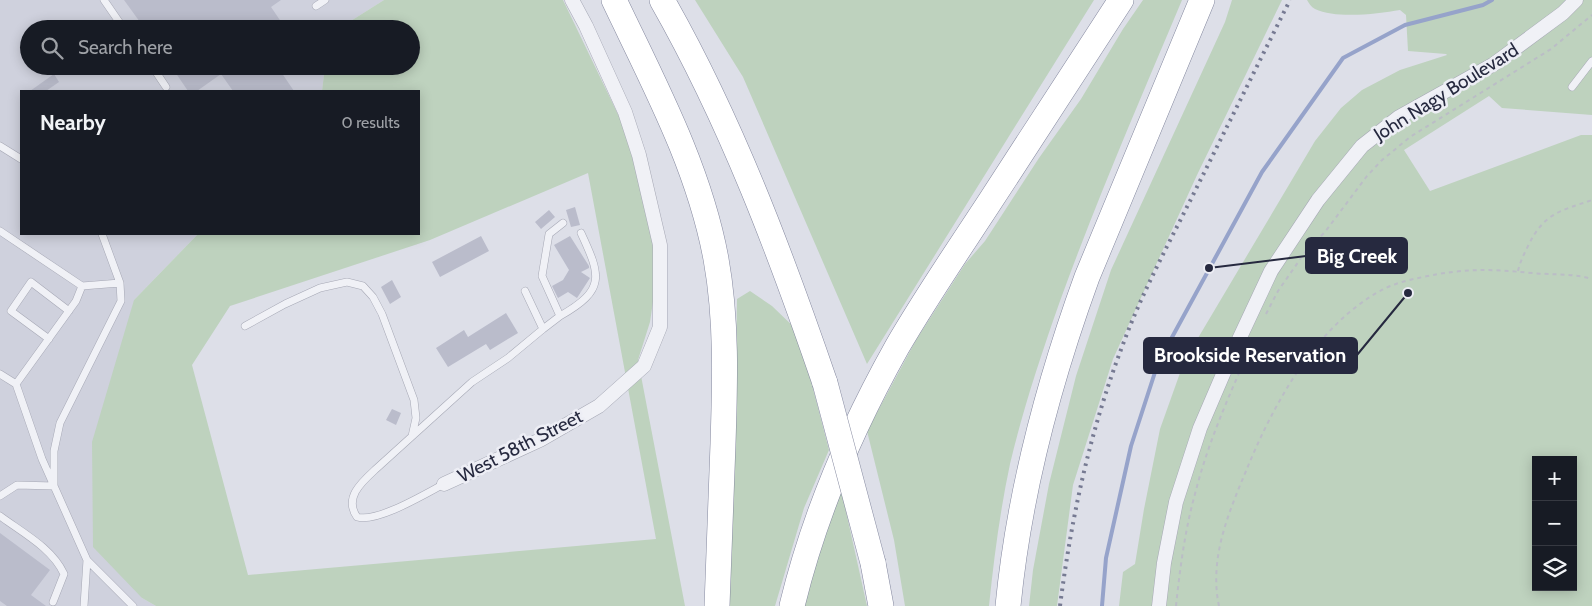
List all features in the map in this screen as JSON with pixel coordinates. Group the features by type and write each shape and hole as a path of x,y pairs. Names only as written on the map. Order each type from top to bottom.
{"highway":[{"path":"614,0 682,147 702,207 716,258 722,298 726,372 717,606"},
{"path":"662,0 695,62 733,142 798,302 825,383 873,563 882,606"},
{"path":"792,606 802,565 815,525 836,473 880,379 936,284 1121,0"},
{"path":"1008,606 1016,545 1029,472 1048,396 1073,315 1090,268 1202,0"}],"street":[{"name":"West 58th Street","path":"444,484 540,440 599,406 644,366 660,327 660,245 640,155 625,112 586,26 572,0"},
{"name":"John Nagy Boulevard","path":"1159,606 1164,562 1176,502 1200,428 1271,271 1318,200 1362,146 1399,117 1494,64 1563,13 1576,0"}],"lane":[{"path":"104,0 118,20"},
{"path":"316,6 325,0"},
{"path":"1572,88 1592,61"},
{"path":"158,75 166,87"},
{"path":"0,146 20,158"},
{"path":"560,316 542,276 550,234 563,223"},
{"path":"0,231 82,286 120,283"},
{"path":"444,484 401,506 370,519 357,517 352,506 354,493 358,487 472,382 508,358 560,316 588,297 595,286 596,271 581,233"},
{"path":"54,486 54,451 60,423 121,301 120,283 102,235"},
{"path":"49,339 10,311 31,282 69,311"},
{"path":"245,326 285,304 320,288 347,282 363,286 373,298 382,314 414,400 416,418 412,436"},
{"path":"16,384 76,301 82,286"},
{"path":"525,291 543,329"},
{"path":"0,374 16,384 42,459 87,560 133,606"},
{"path":"0,496 17,485 54,486"},
{"path":"0,516 50,552 59,564 64,574 54,605"},
{"path":"84,606 87,560"}],"path":[{"path":"1266,314 1278,291 1308,248 1325,232 1367,176 1381,161 1410,137 1551,49 1592,15"},
{"path":"1518,271 1531,239 1543,222 1557,212 1592,200"},
{"path":"1220,606 1216,590 1216,566 1219,550 1233,502 1270,417 1294,378 1336,325 1360,303 1381,290 1408,281 1451,271 1478,269 1518,271 1561,274 1592,279"},
{"path":"1176,606 1185,537 1195,492 1208,449 1248,353"}],"shaded area":[{"path":"0,0 384,0 352,20 20,20 20,75 324,75 322,90 20,90 20,235 197,235 134,300 142,598 156,606 0,606"}],"green space":[{"path":"384,0 563,0 626,131 638,172 651,233 655,262 654,295 650,322 638,360 685,606 156,606 142,598 93,547 92,442 134,300 197,235 420,235 420,90 322,90 324,75 420,75 420,20 352,20","holes":["588,173 656,539 248,575 192,365 230,306 430,240"]},
{"path":"695,0 1094,0 867,364 743,77"},
{"path":"1143,0 1182,0 1089,225 1060,301 1033,382 1006,482 989,606 905,606 894,540 867,431 916,340 965,264 985,241 1039,158 1081,99 1123,29"},
{"path":"1232,0 1282,0 1197,175 1113,359 1073,485 1057,606 1029,606 1033,570 1049,484 1076,376 1111,270 1225,22"},
{"path":"1307,0 1592,0 1592,115 1502,108 1489,96 1404,150 1430,191 1581,135 1592,135 1592,606 1119,606 1123,572 1135,564 1160,429 1180,373 1198,338 1315,141 1341,108 1362,90 1400,70 1447,55 1408,51 1406,15 1400,10 1345,15 1324,12 1311,6"},
{"path":"750,291 772,306 798,331 829,450 804,508 775,606 724,606 735,424 737,299"},
{"path":"841,489 867,606 802,606"}],"building":[{"path":"124,0 281,0 271,7 280,20 138,20"},
{"path":"53,75 55,75 59,82 47,90 31,90"},
{"path":"177,75 220,75 198,90 187,90"},
{"path":"222,75 283,75 293,90 232,90"},
{"path":"575,207 580,225 571,227 566,210"},
{"path":"549,210 555,217 541,229 535,222"},
{"path":"481,236 489,251 440,277 432,262"},
{"path":"570,236 589,266 589,268 581,272 590,278 577,298 568,292 558,298 552,286 563,280 569,270 554,245"},
{"path":"392,280 401,297 390,304 381,287"},
{"path":"506,313 518,333 490,350 486,344 448,367 436,348 464,330 468,337"},
{"path":"392,409 401,413 396,425 386,420"},
{"path":"0,533 50,570 31,595 46,606 7,606 0,601"}],"waterway":[{"path":"1102,606 1106,558 1131,446 1158,363 1262,172 1343,58 1405,25 1483,5 1492,0"}],"railway":[{"path":"1060,606 1070,537 1084,471 1102,405 1125,339 1156,268 1290,0"}],"place":[{"name":"Big Creek","path":"1209,268"},
{"name":"Brookside Reservation","path":"1408,293"}]}
